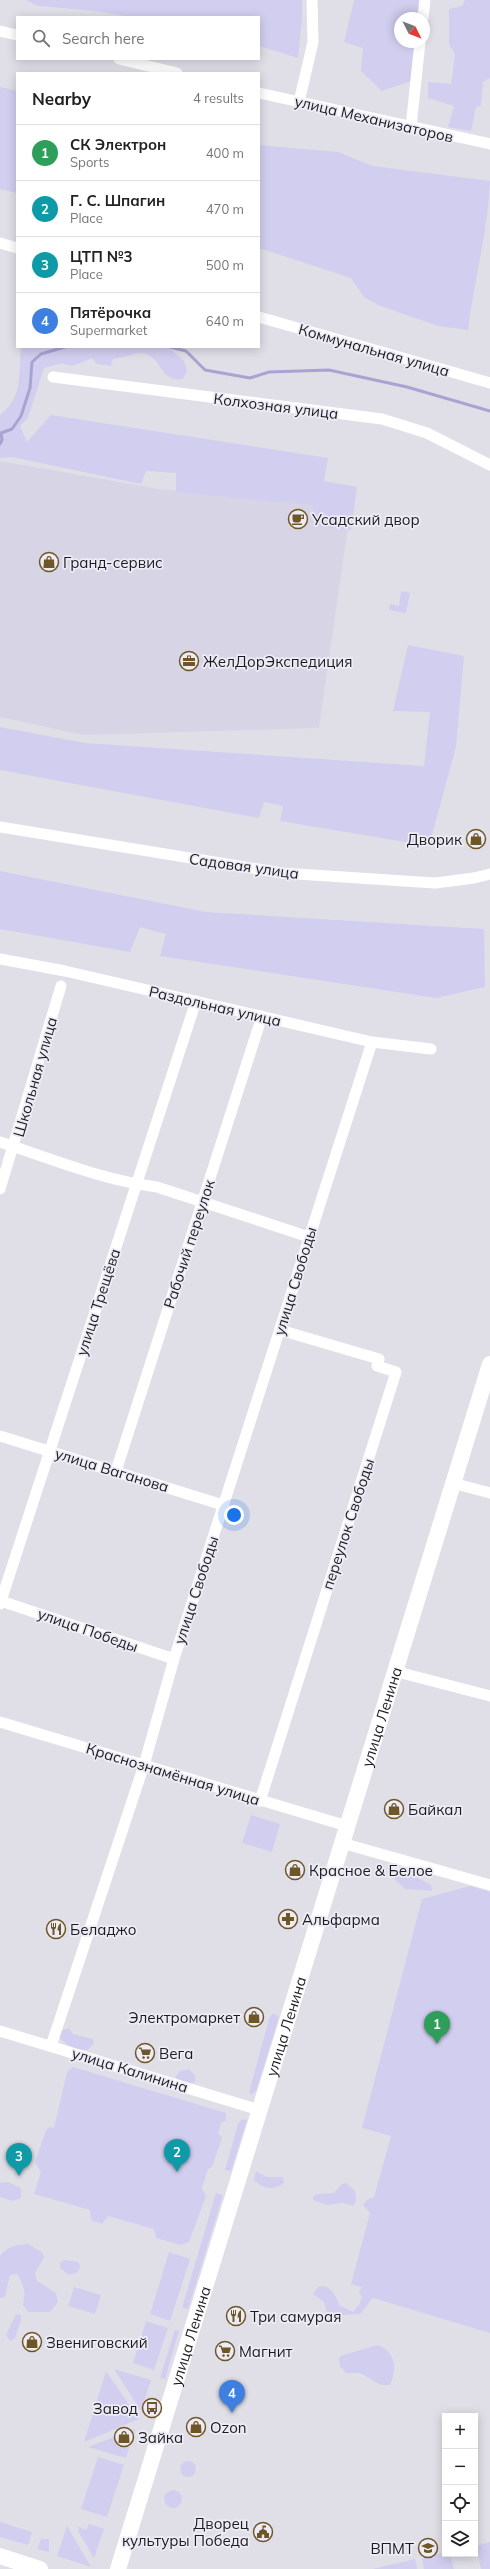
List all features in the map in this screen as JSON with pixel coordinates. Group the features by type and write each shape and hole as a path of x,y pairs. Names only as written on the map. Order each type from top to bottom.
{"street":[{"path":"299,102 313,42 312,0"},
{"path":"424,12 425,0"},
{"path":"0,31 16,35"},
{"path":"412,127 419,48"},
{"path":"123,60 173,72"},
{"name":"улица Механизаторов","path":"260,92 490,144"},
{"path":"0,243 16,248"},
{"name":"Коммунальная улица","path":"260,317 490,383"},
{"name":"Колхозная улица","path":"53,376 382,419 427,433 490,465"},
{"name":"Садовая улица","path":"0,827 282,873 435,883 474,878 490,874"},
{"name":"Раздольная улица","path":"0,959 13,960 372,1042 431,1049"},
{"name":"Школьная улица","path":"0,1189 14,1147 61,986"},
{"name":"улица Трещёва","path":"0,1602 51,1452 196,1001"},
{"name":"Рабочий переулок","path":"116,1471 262,1016"},
{"name":"улица Свободы","path":"51,2046 144,1765 174,1659 372,1042"},
{"path":"0,1142 74,1168 136,1184 157,1187 309,1237"},
{"name":"переулок Свободы","path":"260,1801 396,1372 377,1366 379,1359 280,1330"},
{"name":"улица Ленина","path":"118,2569 452,1482 490,1364"},
{"name":"улица Ваганова","path":"0,1436 223,1505"},
{"path":"452,1482 490,1493"},
{"name":"улица Победы","path":"0,1602 174,1659"},
{"path":"394,1671 490,1696"},
{"name":"Краснознамённая улица","path":"0,1722 347,1826"},
{"path":"342,1843 490,1885"},
{"name":"улица Калинина","path":"0,2031 259,2110"},
{"path":"0,2556 40,2569"}],"shaded area":[{"path":"26,0 302,0 302,19 298,58 260,46 260,16 124,16 96,11 38,6"},
{"path":"354,0 419,0 418,12 394,12 394,48 414,48 411,81 382,91 361,71 363,48 344,42"},
{"path":"465,0 490,0 490,78 483,82 481,106 476,107 471,131 448,127 454,106 428,98 428,82 451,84 455,54 449,44 449,9 462,6"},
{"path":"0,87 16,91 16,193 0,189"},
{"path":"260,145 338,152 373,166 490,181 487,218 468,330 438,326 378,305 364,297 351,278 260,248"},
{"path":"21,348 169,348 184,361 187,371 183,379 170,377 153,359 142,353 113,359 111,366 97,364 92,358 74,365 66,365 62,363 44,368 28,418 20,426 27,442 51,415 328,458 324,481 357,487 351,530 316,526 312,505 176,492 176,473 146,471 141,484 12,457 0,458 0,415 8,408 13,400 19,375"},
{"path":"0,461 159,489 351,506 319,728 83,735 0,717"},
{"path":"401,591 410,593 406,613 389,610 390,604 399,606"},
{"path":"408,645 464,656 456,747 429,846 280,821 283,806 264,802 259,818 0,770 0,727 85,743 424,766 430,712 393,711"},
{"path":"0,871 206,912 484,929 485,987 436,998 160,956 166,934 140,927 130,952 0,929"},
{"path":"251,1815 280,1824 272,1852 242,1843"},
{"path":"397,1871 412,1875 431,1885 432,1891 405,1889 392,1877"},
{"path":"470,1886 490,1892 490,2333 373,2298 360,2314 340,2315 329,2320 324,2302 313,2294 318,2287 326,2287 332,2291 339,2305 353,2312 359,2305 362,2296 359,2294 361,2287 351,2284 370,2213 363,2205 367,2200 374,2197 391,2136 362,2128 422,1899"},
{"path":"274,2014 279,2017 256,2091 251,2095 249,2092 270,2016"},
{"path":"69,2028 73,2034 93,2039 94,2044 87,2050 75,2048 64,2042 58,2036 60,2031"},
{"path":"73,2067 226,2113 226,2120 221,2123 218,2133 222,2138 212,2167 208,2169 202,2188 206,2196 189,2242 181,2245 156,2238 154,2229 108,2216 102,2224 91,2220 90,2210 34,2194 41,2172 35,2162 46,2130 50,2127 54,2128 67,2072"},
{"path":"189,2069 195,2075 195,2082 188,2085 182,2083 175,2077 180,2071"},
{"path":"242,2119 247,2120 231,2171 225,2170 238,2124"},
{"path":"256,2171 267,2177 283,2177 284,2183 280,2186 272,2188 265,2187 254,2180"},
{"path":"8,2182 21,2188 21,2198 13,2201 0,2197 0,2183"},
{"path":"346,2183 355,2191 356,2201 353,2206 342,2203 327,2205 313,2200 313,2197 318,2194 334,2193 342,2184"},
{"path":"216,2193 223,2195 188,2309 182,2308"},
{"path":"28,2244 43,2253 44,2258 35,2273 37,2281 56,2293 58,2302 50,2312 28,2312 23,2305 24,2289 17,2274 10,2275 5,2297 0,2298 0,2256 9,2248"},
{"path":"169,2252 190,2259 170,2321 150,2314"},
{"path":"64,2260 78,2262 80,2266 78,2272 69,2275 60,2268 60,2263"},
{"path":"74,2287 101,2295 95,2314 68,2306"},
{"path":"16,2314 21,2315 21,2320 15,2338 10,2341 6,2335"},
{"path":"146,2321 168,2328 154,2370 133,2363"},
{"path":"175,2330 179,2331 165,2379 160,2378"},
{"path":"378,2345 384,2348 392,2357 394,2373 390,2385 381,2385 360,2373 346,2373 340,2366 339,2358 343,2355"},
{"path":"114,2369 151,2380 141,2411"},
{"path":"106,2371 139,2419 84,2442"},
{"path":"135,2429 126,2458 88,2447"},
{"path":"98,2457 124,2465 107,2517 81,2509"},
{"path":"188,2461 195,2466 196,2469 191,2476 188,2477 181,2472 180,2469 185,2462"},
{"path":"169,2490 177,2490 182,2495 180,2506 177,2508 169,2508 164,2503 164,2495"},
{"path":"0,2522 32,2532 28,2545 0,2537"},
{"path":"89,2524 104,2529 94,2558 78,2531 79,2527 86,2530"},
{"path":"67,2526 91,2567 57,2556"},
{"path":"41,2539 49,2539 49,2552 37,2549"},
{"path":"490,2542 490,2569 481,2569 478,2555 478,2545"},
{"path":"442,2553 442,2557 451,2557 454,2569 424,2569 422,2558"},
{"path":"415,2559 417,2569 372,2569"}],"waterway":[{"path":"0,444 2,440 1,433 12,429 21,416 30,388 32,362 41,354 62,348"},
{"path":"174,348 186,351 205,370 250,378 269,372 329,370 407,387 490,411"}],"place":[{"name":"Усадский двор","path":"298,519"},
{"name":"Гранд-сервис","path":"49,562"},
{"name":"ЖелДорЭкспедиция","path":"189,661"},
{"name":"Дворик","path":"476,839"},
{"name":"Байкал","path":"394,1809"},
{"name":"Красное & Белое","path":"295,1870"},
{"name":"Альфарма","path":"288,1919"},
{"name":"Беладжо","path":"56,1929"},
{"name":"Электромаркет","path":"254,2017"},
{"name":"СК Электрон","path":"437,2044"},
{"name":"Вега","path":"145,2053"},
{"name":"Г. С. Шпагин","path":"177,2172"},
{"name":"ЦТП №3","path":"19,2176"},
{"name":"Три самурая","path":"236,2316"},
{"name":"Звениговский","path":"32,2342"},
{"name":"Магнит","path":"225,2351"},
{"name":"Завод","path":"152,2408"},
{"name":"Пятёрочка","path":"232,2413"},
{"name":"Ozon","path":"196,2427"},
{"name":"Зайка","path":"124,2437"},
{"name":"Дворец культуры Победа","path":"263,2532"},
{"name":"ВПМТ","path":"428,2548"}]}
